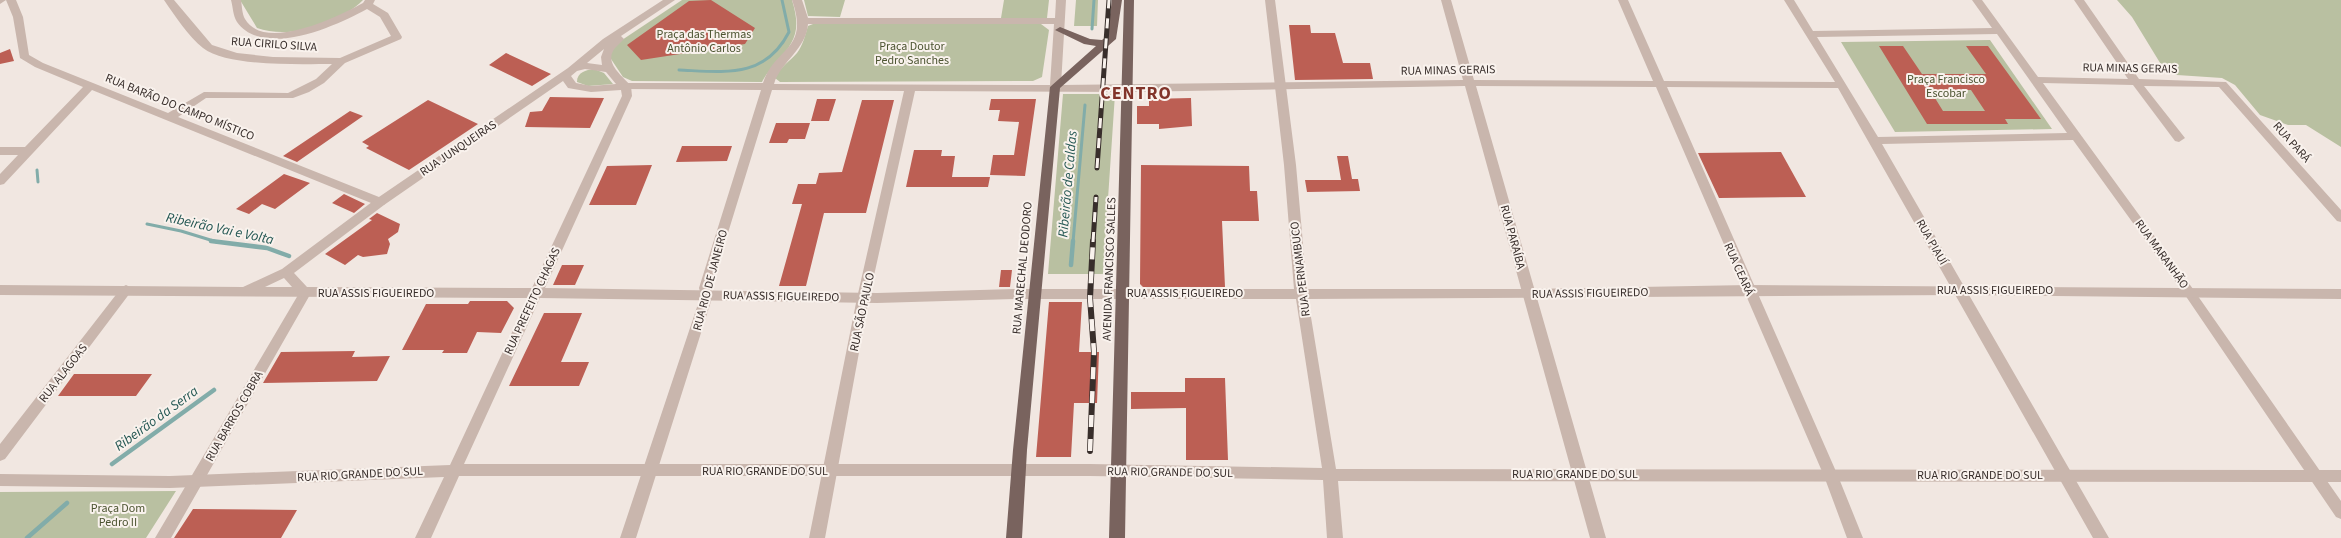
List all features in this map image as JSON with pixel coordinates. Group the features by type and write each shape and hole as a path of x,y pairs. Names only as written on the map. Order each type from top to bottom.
{"main road":[{"path":"1055,87 1112,37 1117,0"},
{"name":"AVENIDA FRANCISCO SALLES","path":"1117,538 1124,294 1129,0"},
{"path":"1059,26 1088,42 1106,44"},
{"name":"RUA MARECHAL DEODORO","path":"1014,538 1034,294 1055,87"}],"street":[{"name":"RUA BARÃO DO CAMPO MÍSTICO","path":"11,0 18,17 24,56 39,65 380,202"},
{"name":"RUA CIRILO SILVA","path":"169,0 206,46 226,54 248,57 341,61"},
{"path":"169,117 204,95 289,96 305,90 320,80 341,61 397,37 384,15 368,2 331,24 291,34 264,36 252,33 241,22 236,0"},
{"name":"RUA JUNQUEIRAS","path":"244,291 286,272 380,202 570,72 607,41 670,0"},
{"path":"626,86 608,70 607,52 613,43 678,0"},
{"path":"797,0 804,21 1059,26"},
{"name":"RUA MARECHAL DEODORO","path":"1055,87 1061,0"},
{"name":"RUA PERNAMBUCO","path":"1270,0 1302,293 1330,475 1335,538"},
{"name":"RUA PARAÍBA","path":"1446,0 1598,538"},
{"name":"RUA CEARÁ","path":"1623,0 1748,290 1832,476 1855,538"},
{"name":"RUA PIAUÍ","path":"1789,0 1842,85 2064,475 2102,538"},
{"name":"RUA MARANHÃO","path":"1977,0 2037,80 2189,292 2341,512"},
{"path":"2079,0 2136,82 2179,138"},
{"name":"RUA RIO DE JANEIRO","path":"628,538 652,470 707,295 705,288 772,73 796,47 804,21"},
{"path":"1811,34 2001,32"},
{"path":"608,70 585,66 570,72 572,86 580,88 626,86 1055,87"},
{"name":"RUA MINAS GERAIS","path":"2037,80 2222,84"},
{"name":"RUA MINAS GERAIS","path":"1055,87 1128,89 1470,83 1842,85"},
{"name":"RUA PARÁ","path":"2222,84 2341,218"},
{"path":"0,181 90,86"},
{"name":"RUA PREFEITO CHAGAS","path":"423,538 627,96 626,86"},
{"name":"RUA SÃO PAULO","path":"817,538 864,298 910,87"},
{"path":"1874,141 2076,136"},
{"path":"0,151 28,151"},
{"path":"286,272 305,293"},
{"name":"RUA ASSIS FIGUEIREDO","path":"1,292 126,290 864,298 1098,293 1528,294 1748,290 2341,294"},
{"name":"RUA ALAGOAS","path":"0,455 126,290"},
{"name":"RUA BARROS COBRA","path":"163,538 305,293"},
{"name":"RUA RIO GRANDE DO SUL","path":"0,480 196,481 454,470 1118,471 1330,475 2341,476"}],"green space":[{"path":"240,0 363,0 353,9 328,23 299,31 284,32 257,28"},
{"name":"Praça das Thermas Antônio Carlos","path":"682,0 792,0 796,19 795,34 788,48 762,82 632,81 623,77 611,59 611,52 616,44"},
{"path":"804,0 845,0 840,17 808,16"},
{"path":"1004,0 1049,0 1047,18 1001,18"},
{"path":"1076,0 1098,0 1097,26 1074,26"},
{"path":"2117,0 2341,0 2341,147 2306,125 2288,125 2260,115 2235,85 2222,78 2177,75 2165,71 2132,17"},
{"name":"Praça Doutor Pedro Sanches","path":"813,24 1041,24 1049,30 1042,77 1033,81 780,82 775,78 777,74 797,53 808,26"},
{"name":"Praça Francisco Escobar","path":"1990,40 2052,129 1895,132 1841,42"},
{"path":"594,69 604,73 613,84 588,86 577,82 580,74"},
{"path":"1063,94 1115,94 1103,274 1048,274"},
{"name":"Praça Dom Pedro II","path":"176,491 146,538 0,538 0,492"}],"building":[{"path":"711,0 755,28 745,44 641,60 627,45 689,1"},
{"path":"1289,25 1310,25 1311,33 1335,33 1343,63 1370,63 1373,79 1295,80"},
{"path":"1879,46 1903,46 1922,74 1986,74 1966,46 1988,46 2041,119 2005,119 2008,124 1927,124","holes":["1930,90 1971,90 1985,111 1943,111"]},
{"path":"10,49 14,61 0,64 0,53"},
{"path":"506,53 551,74 532,86 489,65"},
{"path":"550,97 604,98 590,128 525,127 530,112 542,111"},
{"path":"1191,98 1192,126 1159,129 1159,124 1137,124 1137,106 1149,106 1149,99"},
{"path":"817,99 836,99 829,121 811,121"},
{"path":"991,99 1036,99 1025,176 990,175 993,155 1014,155 1019,122 998,121 1000,110 989,110"},
{"path":"428,100 478,124 409,170 366,148 369,146 362,142"},
{"path":"862,100 894,100 866,213 824,213 806,286 779,286 802,204 792,204 798,184 816,184 819,173 842,172"},
{"path":"350,111 363,116 297,162 283,156"},
{"path":"776,123 810,123 805,139 789,139 787,143 769,143"},
{"path":"682,146 732,146 727,161 676,162"},
{"path":"914,150 942,150 941,156 955,156 952,177 990,177 988,187 906,187"},
{"path":"1781,152 1806,197 1719,198 1698,153"},
{"path":"1337,156 1348,156 1352,179 1358,179 1360,191 1307,192 1305,180 1341,180"},
{"path":"652,165 636,205 589,205 607,166"},
{"path":"1141,165 1249,166 1250,191 1257,191 1259,221 1222,221 1225,287 1143,287 1140,284"},
{"path":"284,174 310,183 275,209 262,204 249,214 236,209"},
{"path":"344,194 365,204 354,213 332,203"},
{"path":"377,213 400,224 398,232 388,239 390,244 387,254 363,257 358,255 345,265 325,254 372,220 369,219"},
{"path":"562,265 584,265 575,285 553,285"},
{"path":"1001,270 1012,270 1010,287 999,287"},
{"path":"470,301 507,301 514,308 501,333 477,332 467,353 442,353 444,350 402,350 426,304 468,304"},
{"path":"1049,302 1082,302 1079,352 1099,352 1097,403 1074,403 1071,457 1036,457"},
{"path":"544,313 582,313 561,362 589,362 579,386 509,386"},
{"path":"355,351 352,357 390,356 377,381 263,383 281,352"},
{"path":"74,374 152,374 136,396 58,396"},
{"path":"1185,378 1225,378 1228,460 1186,460 1186,408 1131,409 1131,392 1185,392"},
{"path":"193,509 297,510 281,538 174,538"}],"waterway":[{"name":"Ribeirão da Serra","path":"679,70 728,71 756,65 768,58 779,47 789,32 782,0"},
{"name":"Ribeirão de Caldas","path":"1092,29 1094,0"},
{"name":"Ribeirão de Caldas","path":"1073,242 1085,105"},
{"name":"Ribeirão Vai e Volta","path":"37,170 38,182"},
{"name":"Ribeirão Vai e Volta","path":"147,224 181,231 216,242"},
{"name":"Ribeirão Vai e Volta","path":"211,241 216,242"},
{"name":"Ribeirão de Caldas","path":"1071,265 1073,241"},
{"name":"Ribeirão Vai e Volta","path":"216,242 267,248 289,256"},
{"name":"Ribeirão da Serra","path":"112,464 214,390"},
{"name":"Ribeirão da Serra","path":"27,538 67,503"}],"railway":[{"path":"1097,168 1109,0"},
{"path":"1093,242 1096,197"},
{"path":"1090,451 1094,352 1090,298 1093,241"}],"district":[{"name":"CENTRO","path":"1136,93"}]}
